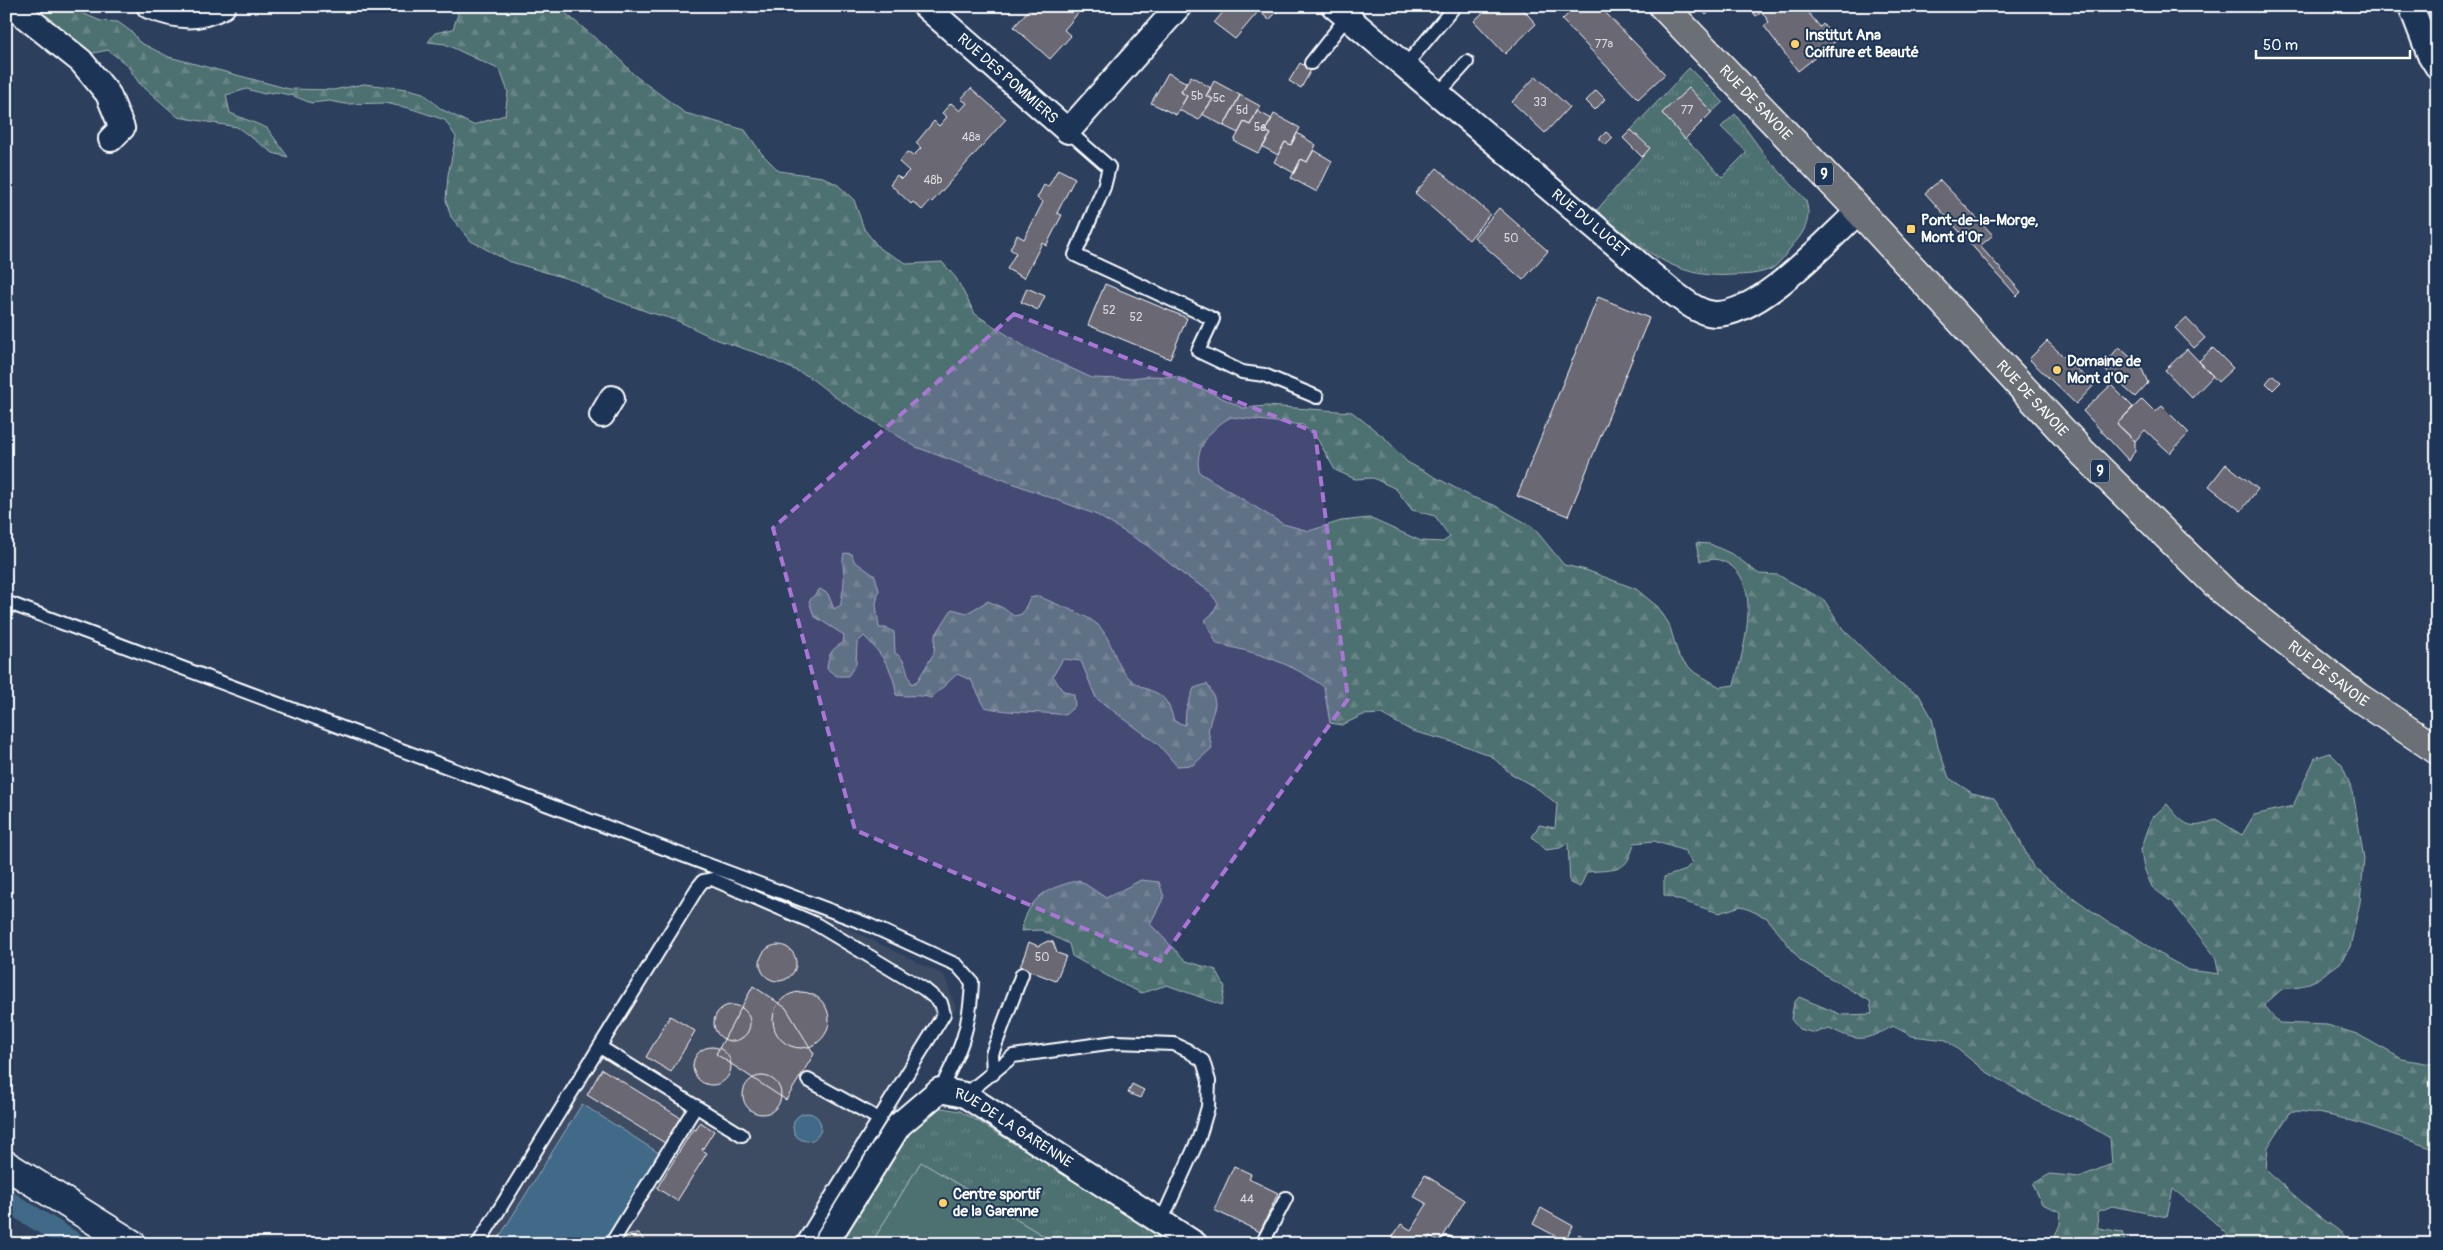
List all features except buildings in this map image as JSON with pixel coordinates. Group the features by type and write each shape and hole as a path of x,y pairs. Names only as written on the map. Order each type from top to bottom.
{"main road":[{"name":"RUE DE SAVOIE","path":"1663,6 1859,211 2081,451 2224,592 2358,696 2437,750"}],"street":[{"path":"12,6 81,61 108,94 122,128 111,139"},
{"path":"149,6 179,16 206,15 223,6"},
{"name":"RUE DES POMMIERS","path":"925,6 1068,131"},
{"path":"1068,131 1179,6"},
{"path":"2411,6 2429,53 2437,66"},
{"name":"RUE DU LUCET","path":"1340,12 1672,292 1694,308 1714,314 1732,312 1774,288 1859,211"},
{"name":"RUE DE LA GARENNE","path":"825,1244 899,1124 940,1090 965,1096 1195,1244"},
{"path":"6,1165 132,1244"}],"lane":[{"path":"1405,66 1455,6"},
{"path":"1311,63 1340,12"},
{"path":"1438,94 1467,62"},
{"path":"1068,131 1109,167 1104,187 1075,255 1213,319 1198,351 1242,372 1264,375 1317,396"},
{"path":"6,602 860,922 958,965 972,982 970,1013 960,1052 940,1090"},
{"path":"478,1244 698,887 703,881 712,880 814,923 924,989 941,1002 944,1014 802,1244"},
{"path":"993,1074 992,1054 1022,974"},
{"path":"965,1096 1013,1056 1115,1042 1174,1044 1187,1050 1202,1061 1210,1081 1208,1107 1199,1138 1162,1222"},
{"path":"600,1046 742,1135"},
{"path":"808,1080 879,1119"},
{"path":"611,1244 696,1106"},
{"path":"1262,1244 1286,1198"}],"highlighted area":[{"path":"1014,314 1315,432 1348,699 1160,961 855,830 773,528"}],"shaded area":[{"path":"701,866 831,920 944,975 956,1008 813,1244 468,1244"},
{"path":"582,1104 659,1153 603,1244 495,1244"},
{"path":"807,1113 817,1117 821,1127 817,1137 807,1141 797,1137 793,1127 797,1117"},
{"path":"6,1230 28,1244 6,1244"}],"green space":[{"path":"24,6 65,6 101,21 118,22 133,33 139,42 169,57 289,89 333,90 364,84 408,89 423,93 441,109 473,125 505,115 508,92 500,70 445,44 428,42 435,33 453,29 458,14 453,6 557,6 619,58 634,75 685,113 745,130 762,154 779,171 823,177 838,185 854,200 864,229 880,249 908,264 942,262 956,278 975,314 1027,348 1092,378 1178,377 1243,408 1267,406 1352,412 1386,439 1407,462 1472,497 1494,505 1533,527 1564,565 1586,570 1636,589 1658,607 1669,624 1679,657 1693,671 1720,687 1734,685 1746,634 1747,597 1743,581 1734,568 1717,559 1700,561 1696,543 1710,544 1734,555 1759,574 1778,575 1824,600 1843,629 1898,683 1919,695 1932,718 1938,747 1949,778 1972,793 1994,798 2011,823 2034,869 2107,922 2131,934 2163,956 2189,970 2219,974 2215,956 2173,903 2152,887 2144,868 2141,850 2152,818 2167,804 2178,817 2188,824 2200,825 2216,819 2242,835 2254,815 2293,806 2315,758 2330,753 2342,765 2353,792 2364,859 2360,902 2350,947 2340,963 2316,980 2300,987 2282,989 2264,1005 2279,1023 2327,1025 2357,1034 2402,1059 2437,1065 2437,1150 2329,1115 2291,1111 2268,1147 2266,1169 2305,1205 2341,1232 2351,1244 2236,1244 2212,1220 2173,1189 2167,1217 2112,1206 2097,1212 2098,1228 2122,1232 2126,1244 2052,1244 2060,1224 2061,1212 2042,1204 2033,1184 2050,1174 2079,1177 2112,1164 2110,1138 2079,1120 2040,1103 1985,1071 1946,1040 1912,1036 1893,1026 1875,1035 1862,1038 1848,1036 1829,1028 1815,1033 1799,1029 1791,1019 1794,1003 1799,997 1842,1015 1872,1014 1870,1001 1801,961 1767,918 1741,906 1719,913 1664,895 1664,877 1684,871 1692,863 1685,851 1654,841 1634,843 1628,860 1624,865 1613,870 1587,872 1580,887 1570,883 1568,843 1560,848 1546,850 1532,837 1539,825 1555,828 1557,804 1538,789 1510,773 1491,756 1460,744 1412,731 1381,714 1363,715 1342,725 1330,723 1324,687 1286,665 1246,651 1217,644 1205,620 1212,614 1218,603 1208,590 1184,575 1148,546 1097,515 916,447 838,399 808,376 760,354 718,340 676,320 602,295 575,281 508,261 471,241 451,217 446,200 448,175 456,137 445,120 409,108 384,103 346,104 329,101 311,103 294,96 276,92 264,94 247,89 226,95 230,113 267,128 288,157 273,153 237,127 178,117 139,83 127,65 108,50 84,55","holes":["1231,417 1303,425 1318,440 1335,470 1355,479 1373,478 1396,489 1412,510 1435,516 1450,537 1443,542 1421,541 1369,518 1341,521 1309,531 1283,524 1200,473 1198,465 1201,448 1210,433"]},
{"path":"1689,68 1723,102 1712,112 1689,88 1662,113 1722,177 1747,152 1721,127 1735,114 1767,158 1805,199 1808,213 1806,225 1780,262 1771,269 1747,274 1712,275 1692,272 1658,258 1597,210 1649,149 1631,130"},
{"path":"844,553 852,554 854,561 875,576 879,590 876,604 879,628 886,628 894,632 895,653 902,659 912,684 918,680 934,653 935,636 952,609 967,613 988,601 1014,616 1022,614 1030,598 1039,596 1086,617 1098,625 1107,638 1124,672 1137,684 1161,696 1166,701 1174,721 1185,725 1186,710 1194,688 1207,684 1215,702 1209,729 1212,748 1193,765 1177,766 1158,744 1096,698 1081,661 1063,659 1053,676 1062,690 1074,695 1075,706 1065,715 1005,711 985,707 971,680 957,674 931,698 896,695 893,678 886,662 864,636 857,643 856,664 848,676 837,676 827,669 827,664 833,650 843,643 844,635 814,616 809,601 820,589 828,594 834,609 841,605 844,584"},
{"path":"1079,880 1106,898 1141,880 1159,882 1164,897 1150,924 1186,961 1216,970 1225,987 1222,1005 1167,985 1142,993 1072,956 1069,944 1041,930 1021,931 1029,909 1041,895 1057,887"},
{"path":"942,1108 960,1111 976,1120 1176,1244 1057,1244 921,1162 871,1244 833,1244 903,1125 928,1109"},
{"name":"Centre sportif de la Garenne","path":"921,1162 1057,1244 871,1244"}],"waterway":[{"path":"6,1200 76,1244"}],"place":[{"name":"Institut Ana Coiffure et Beauté","path":"1795,44"},
{"name":"Pont-de-la-Morge, Mont d'Or","path":"1911,229"},
{"name":"Domaine de Mont d'Or","path":"2057,370"},
{"name":"Centre sportif de la Garenne","path":"943,1203"}]}
